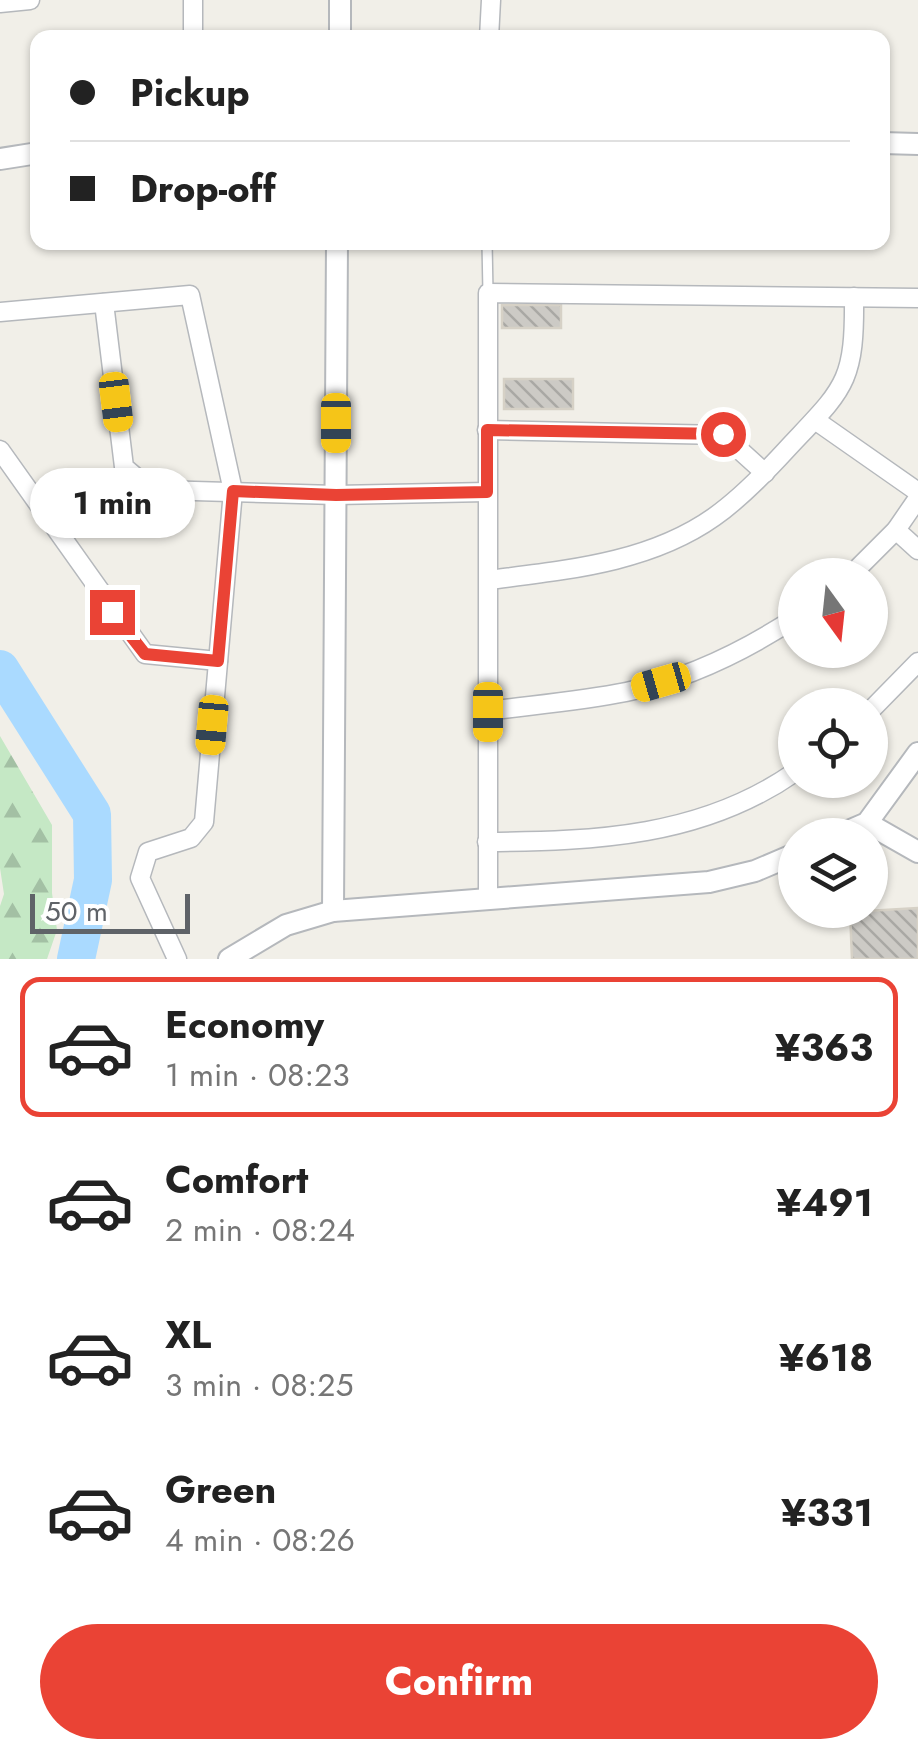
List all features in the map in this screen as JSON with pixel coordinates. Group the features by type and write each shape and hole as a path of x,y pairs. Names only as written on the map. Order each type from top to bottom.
{"street":[{"path":"0,3 30,0"},
{"path":"193,0 193,30"},
{"path":"340,0 340,30"},
{"path":"489,30 490,0"},
{"path":"890,143 918,144"},
{"path":"0,159 30,154"},
{"path":"333,911 337,250"},
{"path":"488,898 488,293 918,298"},
{"path":"0,312 190,295 233,491 204,822 191,838 148,852 140,878 178,959"},
{"path":"489,580 604,564 655,547 713,518 764,473 834,401 849,372 855,345 854,297"},
{"path":"104,302 124,467 144,484 160,490 336,495 487,492"},
{"path":"815,420 918,495 896,530 867,558"},
{"path":"487,430 723,434 764,473"},
{"path":"0,450 145,654 218,661"},
{"path":"896,530 918,550"},
{"path":"488,712 627,692 694,672 778,629"},
{"path":"888,692 918,662"},
{"path":"871,818 918,754"},
{"path":"487,842 584,841 648,833 738,804 778,782"},
{"path":"888,835 918,852"},
{"path":"230,959 286,925 333,911 709,882 778,861"}],"lane":[{"path":"486,250 488,293"}],"green space":[{"path":"0,736 52,825 52,893 57,930 47,959 0,959 0,906 4,894 0,868"}],"building":[{"path":"502,305 561,305 561,328 502,328"},
{"path":"504,379 573,379 573,409 504,409"},
{"path":"918,908 918,959 852,959 851,928 888,928 888,910"}],"waterway":[{"path":"0,669 92,814 93,880 76,959"}],"route":[{"path":"112,612 145,654 218,661 233,491 336,495 487,492 487,430 723,434"}]}
